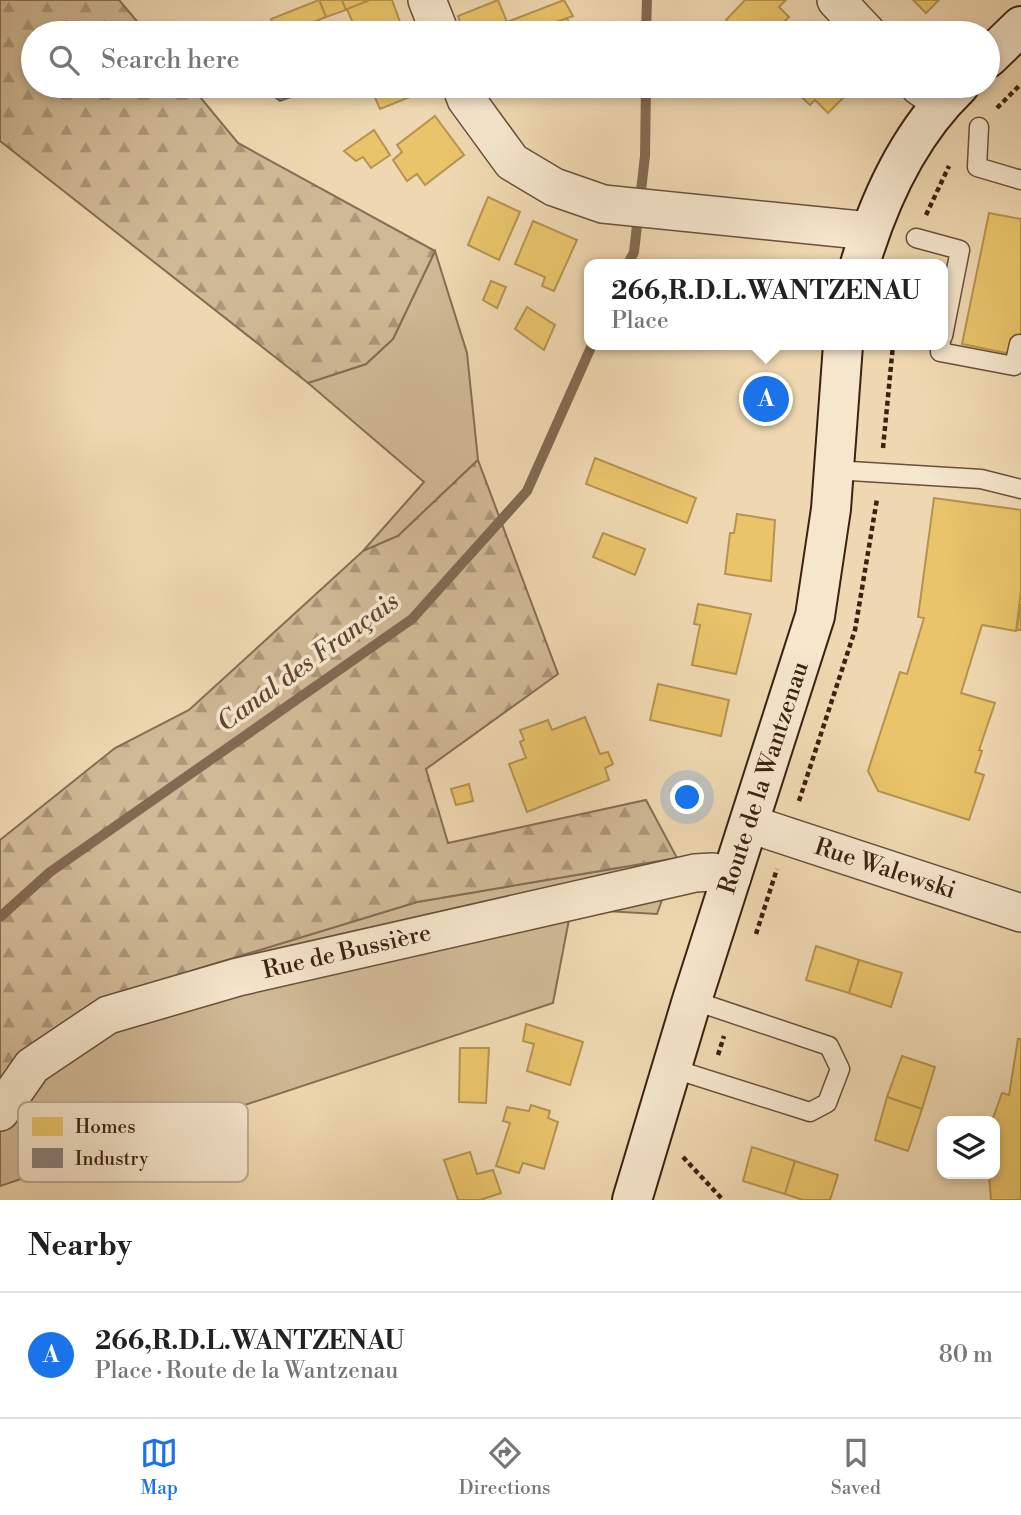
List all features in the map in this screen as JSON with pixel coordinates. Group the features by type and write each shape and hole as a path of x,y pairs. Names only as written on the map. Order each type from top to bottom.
{"main road":[{"path":"1000,46 1021,26"},
{"path":"865,248 912,143 936,98"},
{"name":"Route de la Wantzenau","path":"632,1200 692,1000 815,616 834,470 843,350"}],"street":[{"path":"427,0 435,21"},
{"path":"836,0 856,21"},
{"path":"466,98 512,162 554,187 603,204 677,211 865,248"},
{"name":"Rue Walewski","path":"750,824 1021,913"},
{"name":"Rue de Bussière","path":"0,1112 32,1066 108,1015 238,977 681,876 713,872 733,877"}],"lane":[{"path":"979,127 977,167 1021,180"},
{"path":"916,238 960,250 948,311"},
{"path":"940,350 1014,366 1019,344"},
{"path":"834,470 981,479 1021,489"},
{"path":"671,1068 810,1112 827,1103 840,1069 829,1046 692,1000"}],"path":[{"path":"650,1135 686,1159 723,1200"}],"green space":[{"path":"0,0 119,0 137,21 21,21 21,98 201,98 238,143 435,251 393,339 366,364 308,383 0,141"},
{"path":"435,251 467,353 478,460 398,536 363,551 424,482 308,383 366,364 393,339"},
{"path":"478,460 558,674 426,769 448,843 646,800 677,858 417,902 194,970 35,1043 0,1085 0,840 115,748 189,710 363,551 398,536"},
{"path":"677,858 657,914 571,909 553,1003 248,1104 18,1102 18,1180 0,1186 0,1085 35,1043 194,970 417,902"}],"building: Homes":[{"path":"319,0 342,0 346,10 326,17"},
{"path":"319,0 326,17 316,21 271,19"},
{"path":"342,0 370,0 346,10"},
{"path":"370,0 392,0 400,21 352,21 347,9"},
{"path":"498,0 507,21 460,21 458,16"},
{"path":"564,0 573,16 560,21 510,21"},
{"path":"745,0 786,0 779,7 789,17 785,21 726,20"},
{"path":"913,0 939,0 926,13"},
{"path":"375,98 408,98 380,109"},
{"path":"803,98 843,98 828,113 815,100 810,105"},
{"path":"435,116 464,155 425,185 417,174 407,181 393,160 402,152 397,145"},
{"path":"374,130 390,155 371,168 363,157 356,161 344,151"},
{"path":"488,197 520,212 499,260 468,245"},
{"path":"989,213 1021,219 1021,345 1011,354 962,344"},
{"path":"533,221 577,240 554,291 542,286 545,277 515,264"},
{"path":"491,281 506,287 497,308 483,300"},
{"path":"527,307 555,325 544,350 515,329"},
{"path":"753,382 784,390 779,414 749,408"},
{"path":"595,458 696,498 687,523 586,484"},
{"path":"934,498 1021,510 1021,591 1016,631 982,625 961,693 995,703 979,750 982,751 975,772 984,775 969,820 878,791 868,771 900,672 907,674 924,618 918,617"},
{"path":"737,514 775,520 771,581 725,574 730,533 734,533"},
{"path":"603,533 645,549 635,575 593,557"},
{"path":"698,604 751,614 736,674 692,665 700,625 694,624"},
{"path":"1021,604 1021,630 1017,630"},
{"path":"658,684 729,700 721,736 650,720"},
{"path":"585,717 600,754 608,752 613,764 605,768 609,780 527,812 509,764 526,758 520,742 524,740 520,730 548,720 552,730"},
{"path":"469,784 473,801 456,805 451,789"},
{"path":"816,946 859,960 849,993 806,980"},
{"path":"859,960 902,973 891,1007 849,993"},
{"path":"526,1024 583,1042 570,1085 527,1071 534,1044 523,1041"},
{"path":"1018,1039 1021,1039 1021,1200 991,1200 989,1179 1000,1179 1000,1116 994,1116 1002,1093 1009,1095"},
{"path":"460,1048 489,1048 486,1103 459,1102"},
{"path":"902,1056 935,1067 922,1109 887,1097"},
{"path":"887,1097 922,1109 908,1151 875,1140"},
{"path":"531,1105 550,1111 548,1118 558,1122 544,1169 523,1163 519,1173 496,1166 510,1123 503,1121 507,1107 529,1111"},
{"path":"752,1147 795,1161 785,1194 743,1181"},
{"path":"470,1152 477,1174 493,1170 501,1193 480,1200 458,1200 444,1160"},
{"path":"795,1161 838,1175 830,1200 803,1200 785,1194"}],"waterway":[{"name":"Canal des Français","path":"646,21 647,0"},
{"name":"Canal des Français","path":"630,259 634,252 645,156 646,98"},
{"name":"Canal des Français","path":"0,917 50,872 412,619 527,491 590,350"}],"place":[{"name":"266,R.D.L.WANTZENAU","path":"766,399"}]}
